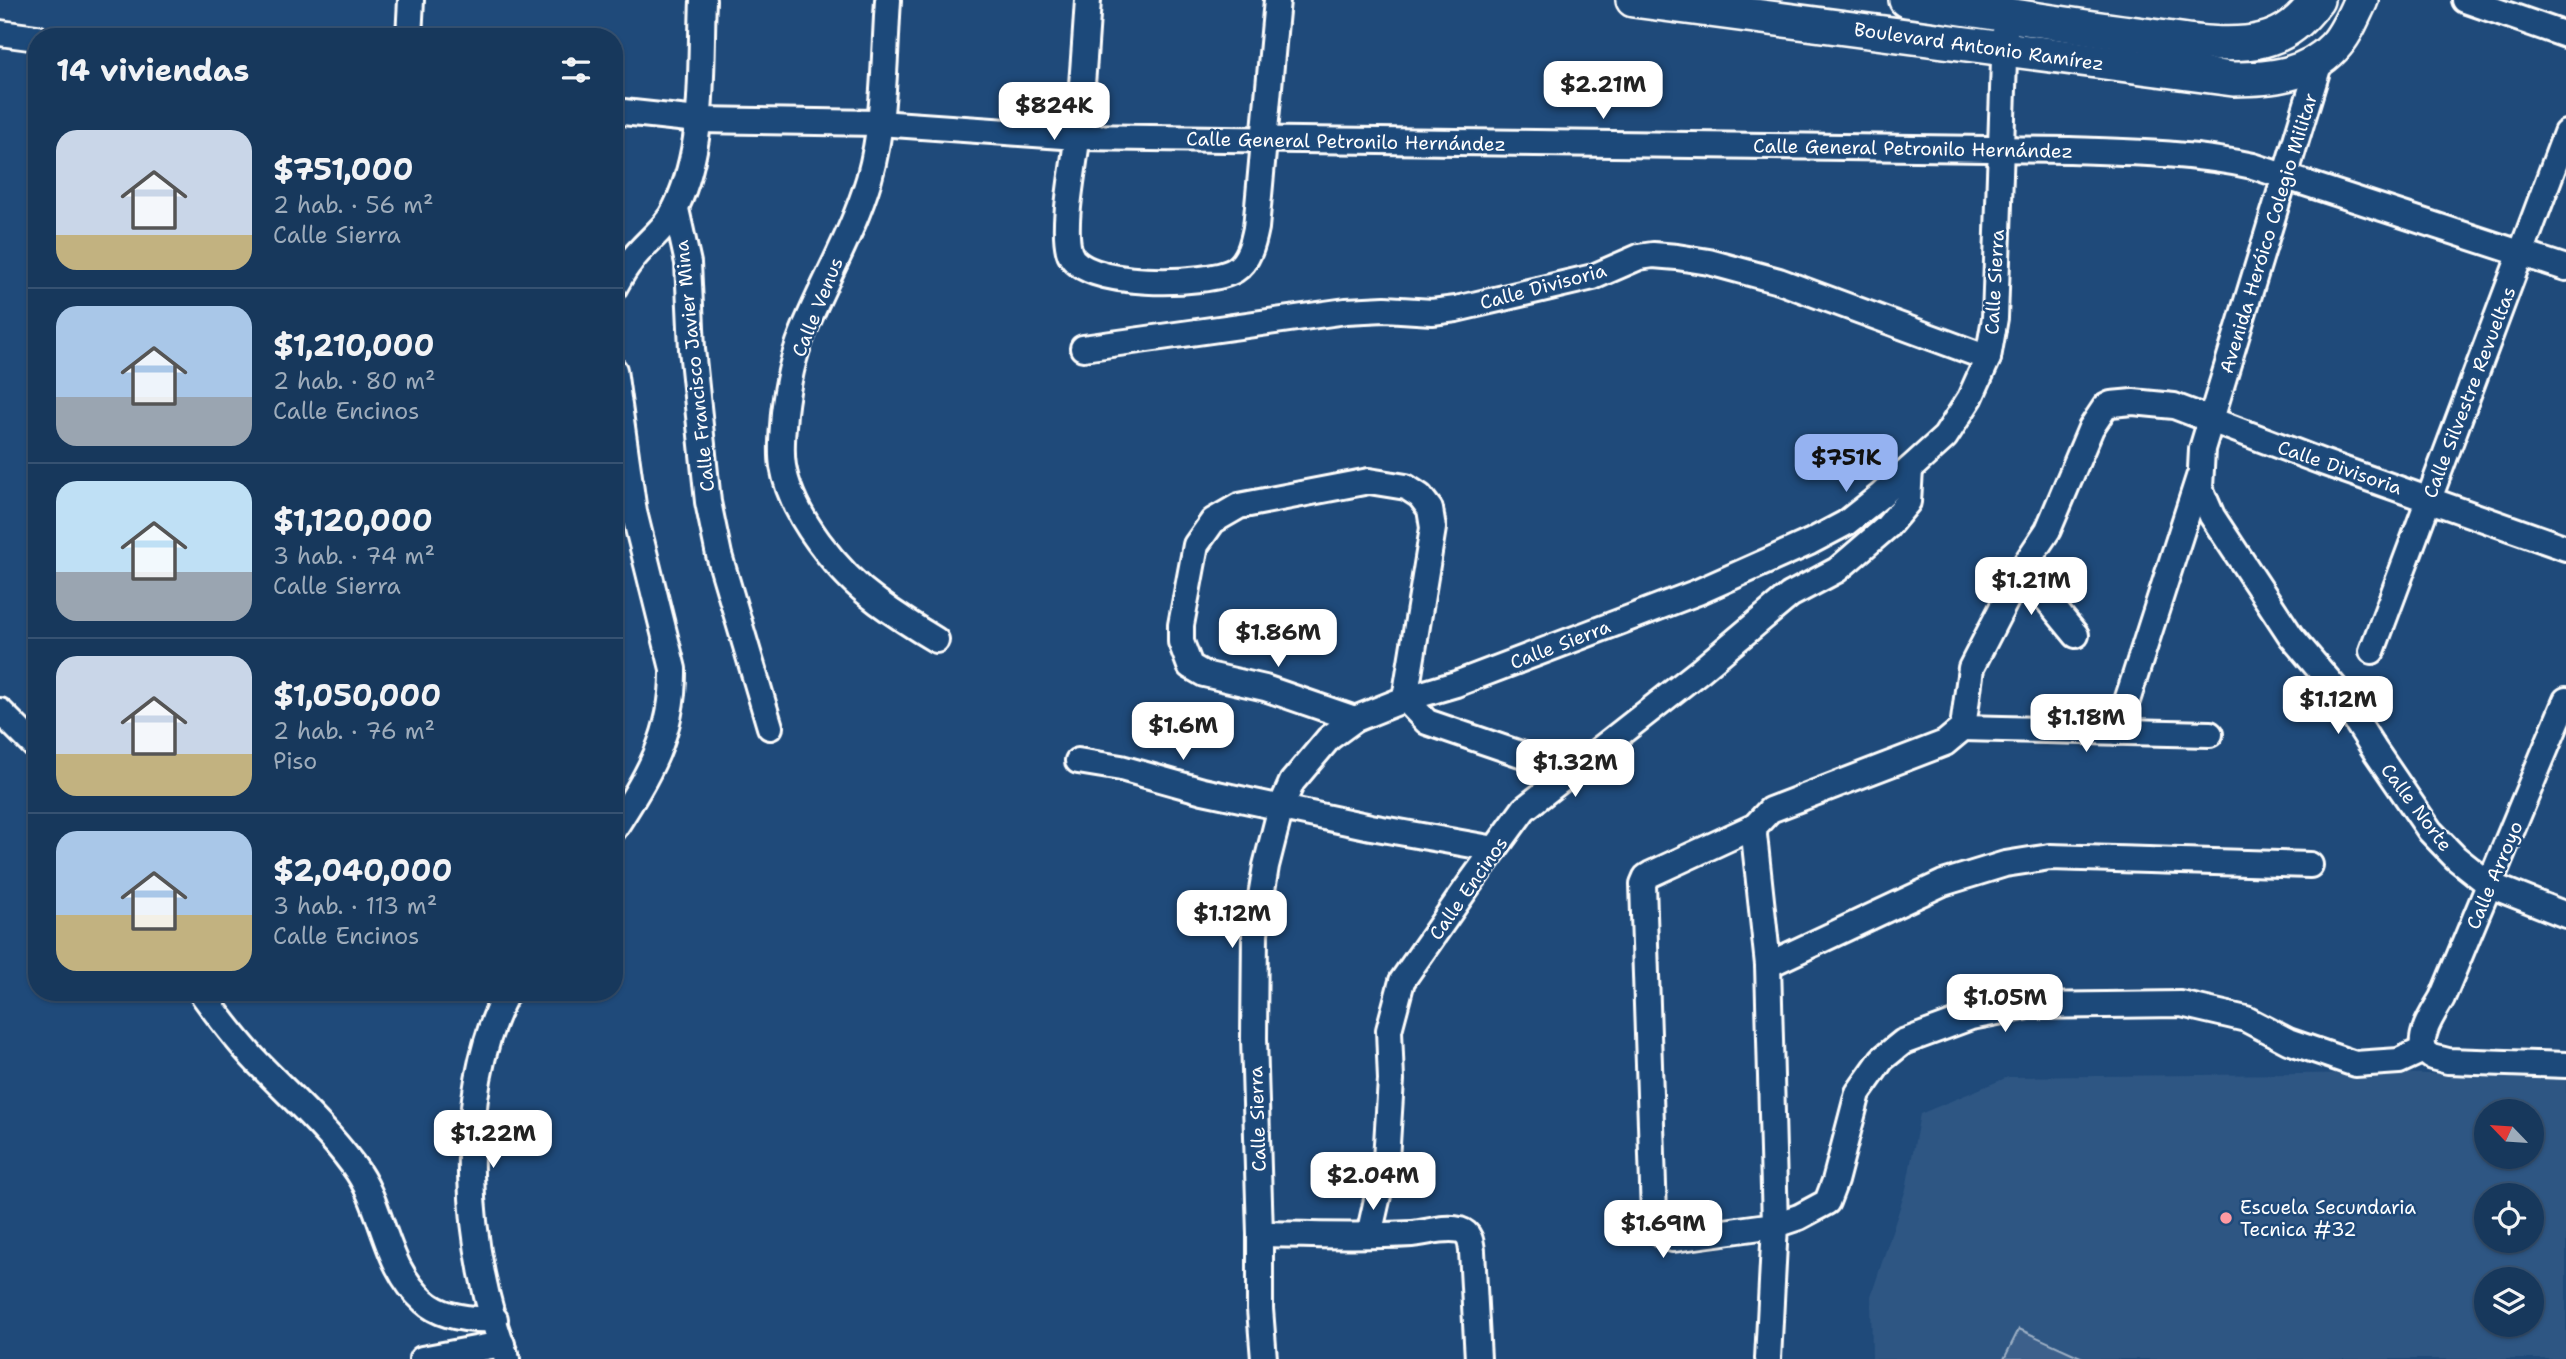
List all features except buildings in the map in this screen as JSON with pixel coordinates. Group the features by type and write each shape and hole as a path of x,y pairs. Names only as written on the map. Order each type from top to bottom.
{"main road":[{"name":"Boulevard Antonio Ramírez","path":"1633,0 2233,79 2270,79 2291,74 2321,58"},
{"name":"Boulevard Antonio Ramírez","path":"1906,0 2006,7 2067,25 2176,39 2248,43 2293,28 2311,8"},
{"name":"Avenida Heróico Colegio Militar","path":"2321,58 2334,47 2344,33 2361,0"}],"street":[{"path":"409,28 411,0"},
{"path":"623,273 631,260 676,209 688,173 698,120 703,0"},
{"name":"Calle Venus","path":"888,0 879,123 869,177 859,208 810,315 797,352 786,391 782,464 795,504 843,571 876,601 936,640"},
{"path":"1088,0 1067,225 1069,251 1078,263 1097,273 1135,282 1202,278 1235,270 1250,250 1256,228 1278,0"},
{"path":"2465,0 2566,35"},
{"name":"Calle Sierra","path":"1264,1359 1260,1308 1261,1234 1254,1038 1255,933 1258,903 1281,807 1292,782 1329,737 1355,719 1405,699 1456,684 1698,592 1846,523 1945,437 1970,398 1988,358 1995,318 2006,7"},
{"path":"0,33 28,37"},
{"name":"Avenida Heróico Colegio Militar","path":"2118,732 2199,476 2202,449 2321,58"},
{"name":"Calle General Petronilo Hernández","path":"623,111 698,120 879,123 1077,137 2136,152 2217,159 2286,177 2566,268"},
{"name":"Calle Silvestre Revueltas","path":"2372,651 2566,133"},
{"name":"Calle Francisco Javier Mina","path":"676,209 688,262 692,349 708,502 719,555 770,727"},
{"name":"Calle Divisoria","path":"1083,348 1346,311 1385,309 1432,312 1456,309 1593,277 1639,257 1653,255 1709,262 1780,281 1988,358"},
{"name":"Calle Divisoria","path":"2022,569 2048,530 2091,428 2105,407 2133,401 2164,404 2566,548"},
{"path":"623,434 634,512 673,669 673,691 670,718 655,761 623,813"},
{"name":"Calle Encinos","path":"1369,1235 1386,1160 1391,1080 1389,1030 1402,981 1494,849 1524,809 1790,595 1837,570 1887,527 1908,502 1910,469"},
{"name":"Calle Norte","path":"2199,476 2200,488 2212,516 2291,636 2336,690 2430,831 2456,858 2490,885 2566,915"},
{"path":"1355,719 1265,688 1204,674 1190,666 1181,642 1181,625 1196,545 1213,521 1239,506 1369,481 1406,487 1420,496 1430,509 1433,528 1405,699 1427,722 1573,772"},
{"path":"1963,729 1971,668 2022,569 2076,635"},
{"name":"Calle Arroyo","path":"2423,1050 2422,1041 2428,1023 2442,998 2566,700"},
{"path":"0,711 28,739"},
{"path":"2210,734 1963,729 1945,743 1770,810 1755,826 1646,877 1643,884 1654,1215 1662,1235 1674,1239 1775,1226 1827,1202 1858,1093 1882,1059 1903,1042 1971,1017 2029,1006 2181,1004 2246,1019 2288,1041 2356,1064 2399,1062 2423,1050 2448,1062 2566,1065"},
{"path":"1078,761 1121,768 1203,791 1371,827 1494,849"},
{"path":"1755,826 1768,965 1775,1226 1768,1359"},
{"path":"1768,965 1943,883 2005,864 2050,857 2310,865"},
{"path":"208,1001 238,1040 318,1122 353,1164 372,1196 391,1255 421,1299 435,1311 476,1320 495,1319"},
{"path":"422,1359 505,1352 478,1247 470,1183 478,1082 484,1051 503,1001"},
{"path":"1261,1234 1413,1234 1458,1229 1468,1235 1472,1251 1478,1359"}],"shaded area":[{"name":"Escuela Secundaria Tecnica #32","path":"2384,1073 2566,1077 2566,1359 1872,1359 1871,1296 1906,1189 1920,1114 2008,1077"},
{"path":"2019,1329 2085,1359 2004,1359"}],"place":[{"name":"Escuela Secundaria Tecnica #32","path":"2226,1218"}]}
